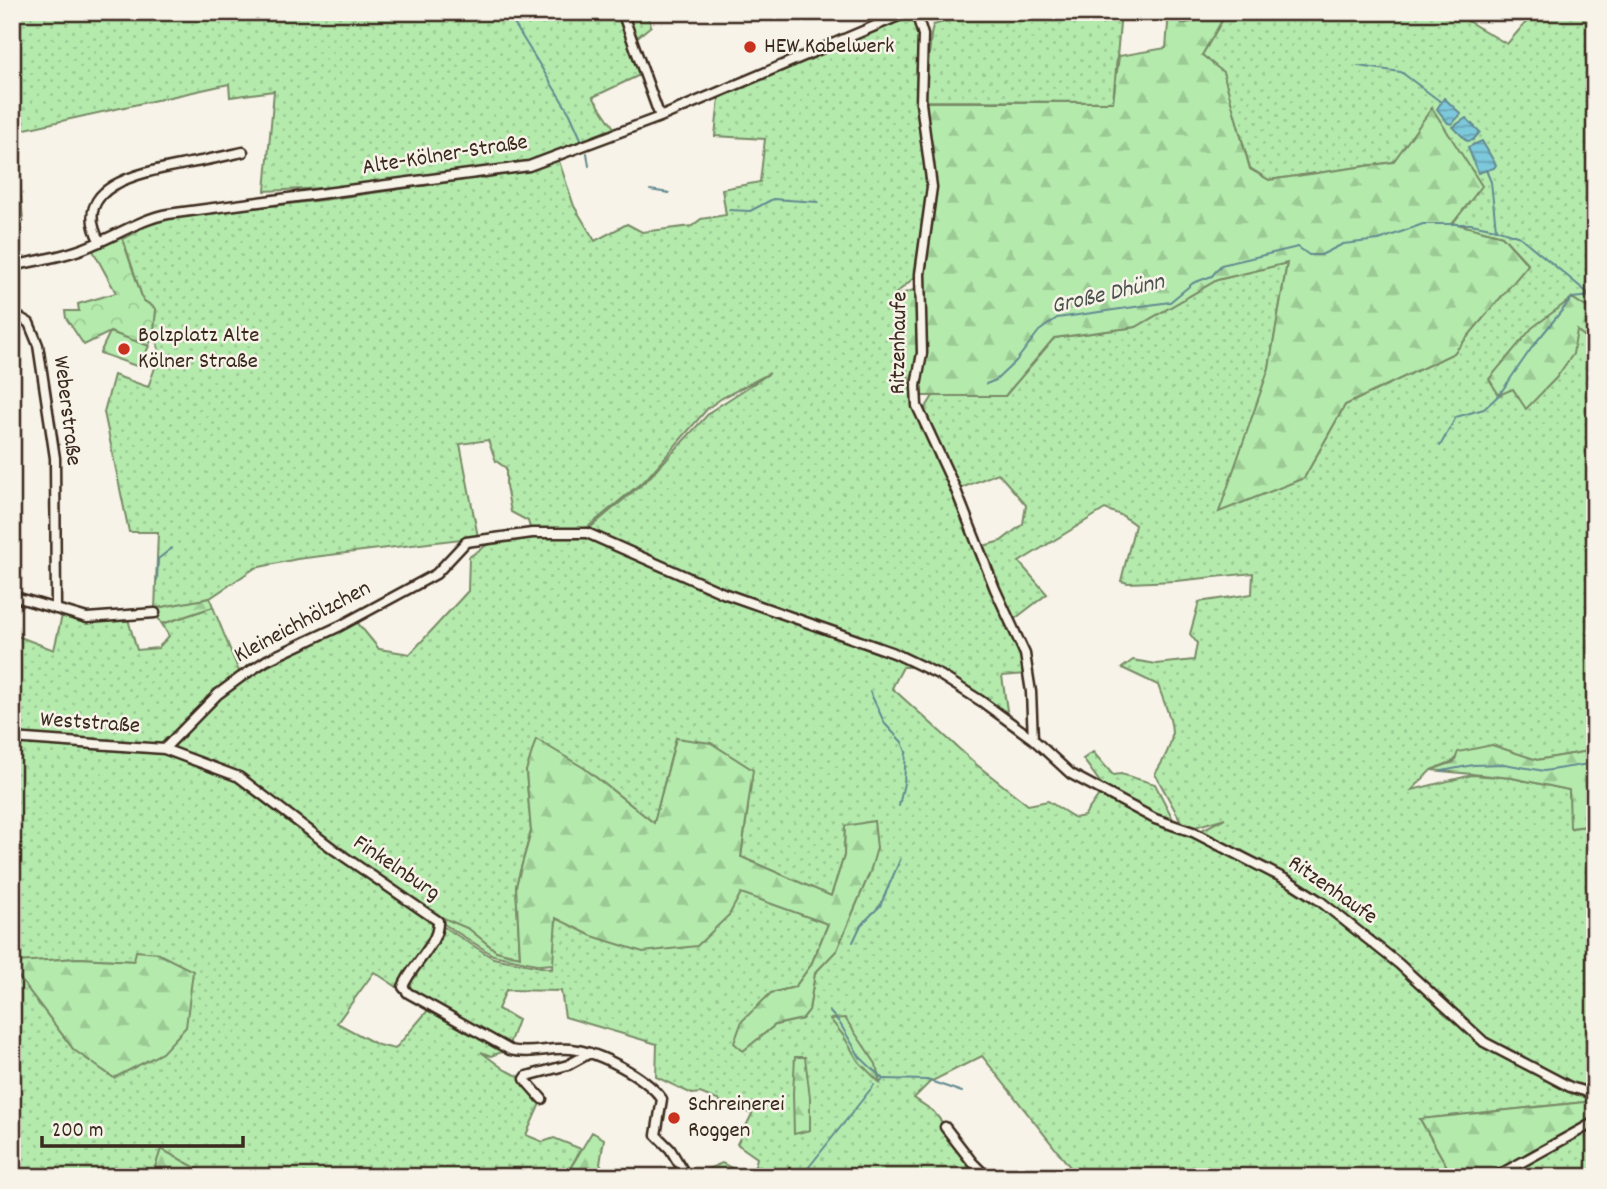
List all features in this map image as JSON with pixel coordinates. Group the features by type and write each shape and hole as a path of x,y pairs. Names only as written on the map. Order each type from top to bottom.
{"street":[{"path":"622,12 660,117"},
{"name":"Alte-Kölner-Straße","path":"12,266 51,258 100,242 152,217 529,166 660,117 908,12"},
{"name":"Ritzenhaufe","path":"916,12 923,35 921,103 932,187 920,274 922,354 916,386 918,407 1025,654 1031,692 1033,739"},
{"path":"100,242 93,219 94,205 106,189 134,176 243,152"},
{"name":"Weberstraße","path":"12,313 29,323 38,345 53,445 56,608"},
{"name":"Ritzenhaufe","path":"466,542 532,533 587,533 723,593 894,653 940,675 1033,739 1071,774 1155,820 1194,832 1289,881 1320,901 1399,964 1484,1042 1570,1087 1595,1094"},
{"name":"Kleineichhölzchen","path":"164,749 218,694 241,677 267,660 340,626 436,574 466,542"},
{"path":"12,596 87,618 155,613"},
{"name":"Weststraße","path":"12,738 164,749"},
{"name":"Finkelnburg","path":"164,749 239,777 336,851 438,921 438,929 432,940 406,979 403,987 408,993 510,1050 521,1053 570,1049 590,1053 630,1072 656,1091 662,1099 656,1135 670,1149 687,1177"},
{"path":"542,1099 527,1082 527,1076 568,1065 590,1053"},
{"path":"1495,1177 1595,1122"},
{"path":"945,1127 987,1177"}],"green space":[{"path":"12,12 620,12 642,74 593,97 614,128 529,161 342,187 265,191 274,91 230,97 229,84 16,131 23,221 12,220"},
{"path":"625,12 647,12 651,26 635,39"},
{"path":"980,12 1121,12 1113,102 925,101 933,25"},
{"path":"1169,12 1181,12 1182,24 1208,18 1211,12 1227,12 1202,55 1223,72 1250,169 1269,180 1393,162 1432,108 1482,186 1453,223 1502,236 1528,265 1454,353 1345,405 1304,478 1219,512 1269,368 1287,263 1217,280 1136,327 1054,338 1005,396 912,396 892,297 923,287 922,274 933,216 935,188 926,102 1113,102 1119,56 1166,48"},
{"path":"1227,12 1452,12 1507,44 1535,12 1595,12 1595,313 1572,298 1502,363 1513,389 1526,408 1556,378 1577,329 1595,346 1595,750 1537,760 1492,745 1431,770 1412,790 1472,775 1512,778 1569,790 1571,828 1595,825 1595,1091 1571,1084 1485,1041 1322,898 1198,832 1225,818 1192,828 1182,823 1155,774 1169,749 1172,730 1158,685 1122,668 1133,660 1156,664 1194,660 1197,643 1190,634 1199,602 1252,594 1253,573 1176,581 1121,581 1135,525 1123,516 1105,509 1019,562 1047,594 1012,621 980,547 1001,541 1023,524 1026,505 998,473 959,489 923,412 933,396 1005,396 1054,338 1136,327 1217,280 1287,263 1269,368 1220,511 1304,478 1345,405 1454,353 1528,264 1502,236 1453,223 1432,108 1394,162 1269,180 1250,168 1223,73 1202,55"},
{"path":"909,17 916,18 920,36 919,103 929,187 917,275 892,297 916,408 1021,653 1025,674 1002,676 1008,717 922,667 903,667 892,688 977,765 1028,805 1048,801 1075,818 1084,816 1101,792 1190,833 1290,885 1318,903 1397,968 1482,1045 1595,1097 1595,1101 1420,1119 1453,1177 1192,1177 1182,1167 1154,1172 1149,1177 1078,1177 982,1056 930,1082 914,1098 933,1111 987,1177 689,1177 722,1163 745,1175 754,1170 757,1158 737,1144 752,1114 700,1093 692,1094 656,1077 657,1044 565,1017 561,991 506,990 498,1009 518,1020 508,1047 410,993 407,987 412,974 444,927 493,958 552,969 556,917 592,936 729,915 740,892 828,924 811,965 795,987 771,993 743,1051 775,1025 802,1019 809,1010 815,973 837,950 870,872 845,826 844,856 831,896 741,857 748,807 676,738 654,823 584,768 526,771 531,831 516,886 520,957 496,951 469,929 441,917 337,849 240,775 174,750 173,744 220,696 241,680 357,622 379,649 410,654 468,591 469,557 487,545 534,538 587,536 672,570 593,532 591,527 648,479 711,411 770,373 708,408 647,478 583,529 531,531 528,521 511,512 506,468 496,461 488,440 460,444 478,537 297,559 255,568 210,598 155,610 158,532 129,532 104,412 114,375 148,387 160,354 154,330 156,309 143,300 123,239 135,233 149,220 323,200 529,171 558,158 574,206 595,241 627,224 642,232 692,226 701,219 726,215 722,189 760,182 765,139 715,136 719,98"},
{"path":"120,232 143,300 156,309 149,346 110,332 84,345 66,318 65,311 79,311 78,304 116,293 91,247"},
{"path":"1572,298 1595,313 1595,346 1577,330 1573,354 1556,378 1526,409 1513,389 1499,395 1489,379 1532,328"},
{"name":"Bolzplatz Alte Kölner Straße","path":"110,332 149,346 139,367 100,353"},
{"path":"210,598 213,607 162,624 155,613 157,608"},
{"path":"213,607 240,674 167,741 158,745 163,752 238,781 333,854 435,921 436,929 401,987 374,972 337,1023 378,1045 395,1049 429,1009 505,1051 491,1056 481,1052 505,1070 525,1079 542,1099 526,1135 543,1142 554,1138 581,1149 565,1177 213,1177 161,1150 152,1177 12,1177 12,968 74,1050 134,961 78,958 18,962 12,954 12,634 54,650 63,611 87,618 127,616 137,650 158,648 169,636 162,624"},
{"path":"676,738 711,743 753,770 741,857 831,896 844,856 845,826 874,821 877,848 870,872 837,950 815,973 809,1010 802,1019 775,1025 743,1051 734,1043 742,1021 771,993 795,987 811,965 828,924 741,893 729,915 697,946 643,952 592,936 556,918 553,964 541,965 493,955 444,924 441,917 469,929 496,951 520,957 516,886 531,832 526,771 536,739 584,768 654,823"},
{"path":"1492,745 1537,760 1595,750 1595,825 1570,828 1569,790 1512,778 1431,770 1454,762 1458,752"},
{"path":"1093,752 1113,775 1121,774 1155,784 1172,821 1167,821 1105,789 1083,759"},
{"path":"136,951 157,953 193,971 186,1027 162,1053 114,1078 74,1050 12,968 12,954 18,962 78,958 134,961"},
{"path":"845,1018 876,1064 880,1083 858,1061 830,1019"},
{"path":"795,1057 805,1057 810,1098 810,1130 794,1134 793,1093"},
{"path":"1595,1101 1595,1118 1491,1177 1453,1177 1420,1119"},
{"path":"1595,1127 1595,1177 1501,1177"},
{"path":"592,1132 604,1139 600,1164 611,1177 565,1177"},
{"path":"161,1149 213,1177 152,1177"}],"water":[{"path":"1444,98 1461,114 1452,124 1448,123 1437,109"},
{"path":"1466,118 1480,132 1473,140 1467,141 1453,127"},
{"path":"1482,141 1496,165 1478,173 1468,147"}],"waterway":[{"path":"507,12 570,114 581,139"},
{"path":"1358,66 1401,72 1441,102"},
{"path":"587,153 589,166"},
{"path":"1486,170 1491,182 1496,229"},
{"path":"650,190 669,193"},
{"path":"729,210 750,211 773,199 818,202"},
{"name":"Große Dhünn","path":"986,384 996,380 1016,361 1039,331 1057,318 1170,302 1193,283 1212,276 1221,265 1298,247 1309,255 1321,255 1343,244 1379,240 1423,224 1471,224 1520,237 1595,299"},
{"path":"1440,446 1456,417 1484,409 1499,395 1533,346 1572,298 1591,296"},
{"path":"157,580 158,559 172,548"},
{"path":"870,692 885,724 902,742 906,752 899,806"},
{"path":"1442,771 1473,765 1504,764 1544,771 1595,763"},
{"path":"853,942 861,925 880,906 900,860"},
{"path":"829,1011 839,1022 860,1057 883,1079 881,1082"},
{"path":"884,1079 927,1080 962,1092"},
{"path":"801,1177 874,1085"}],"place":[{"name":"HEW Kabelwerk","path":"750,47"},
{"name":"Bolzplatz Alte Kölner Straße","path":"124,349"},
{"name":"Schreinerei Roggen","path":"674,1118"}]}
